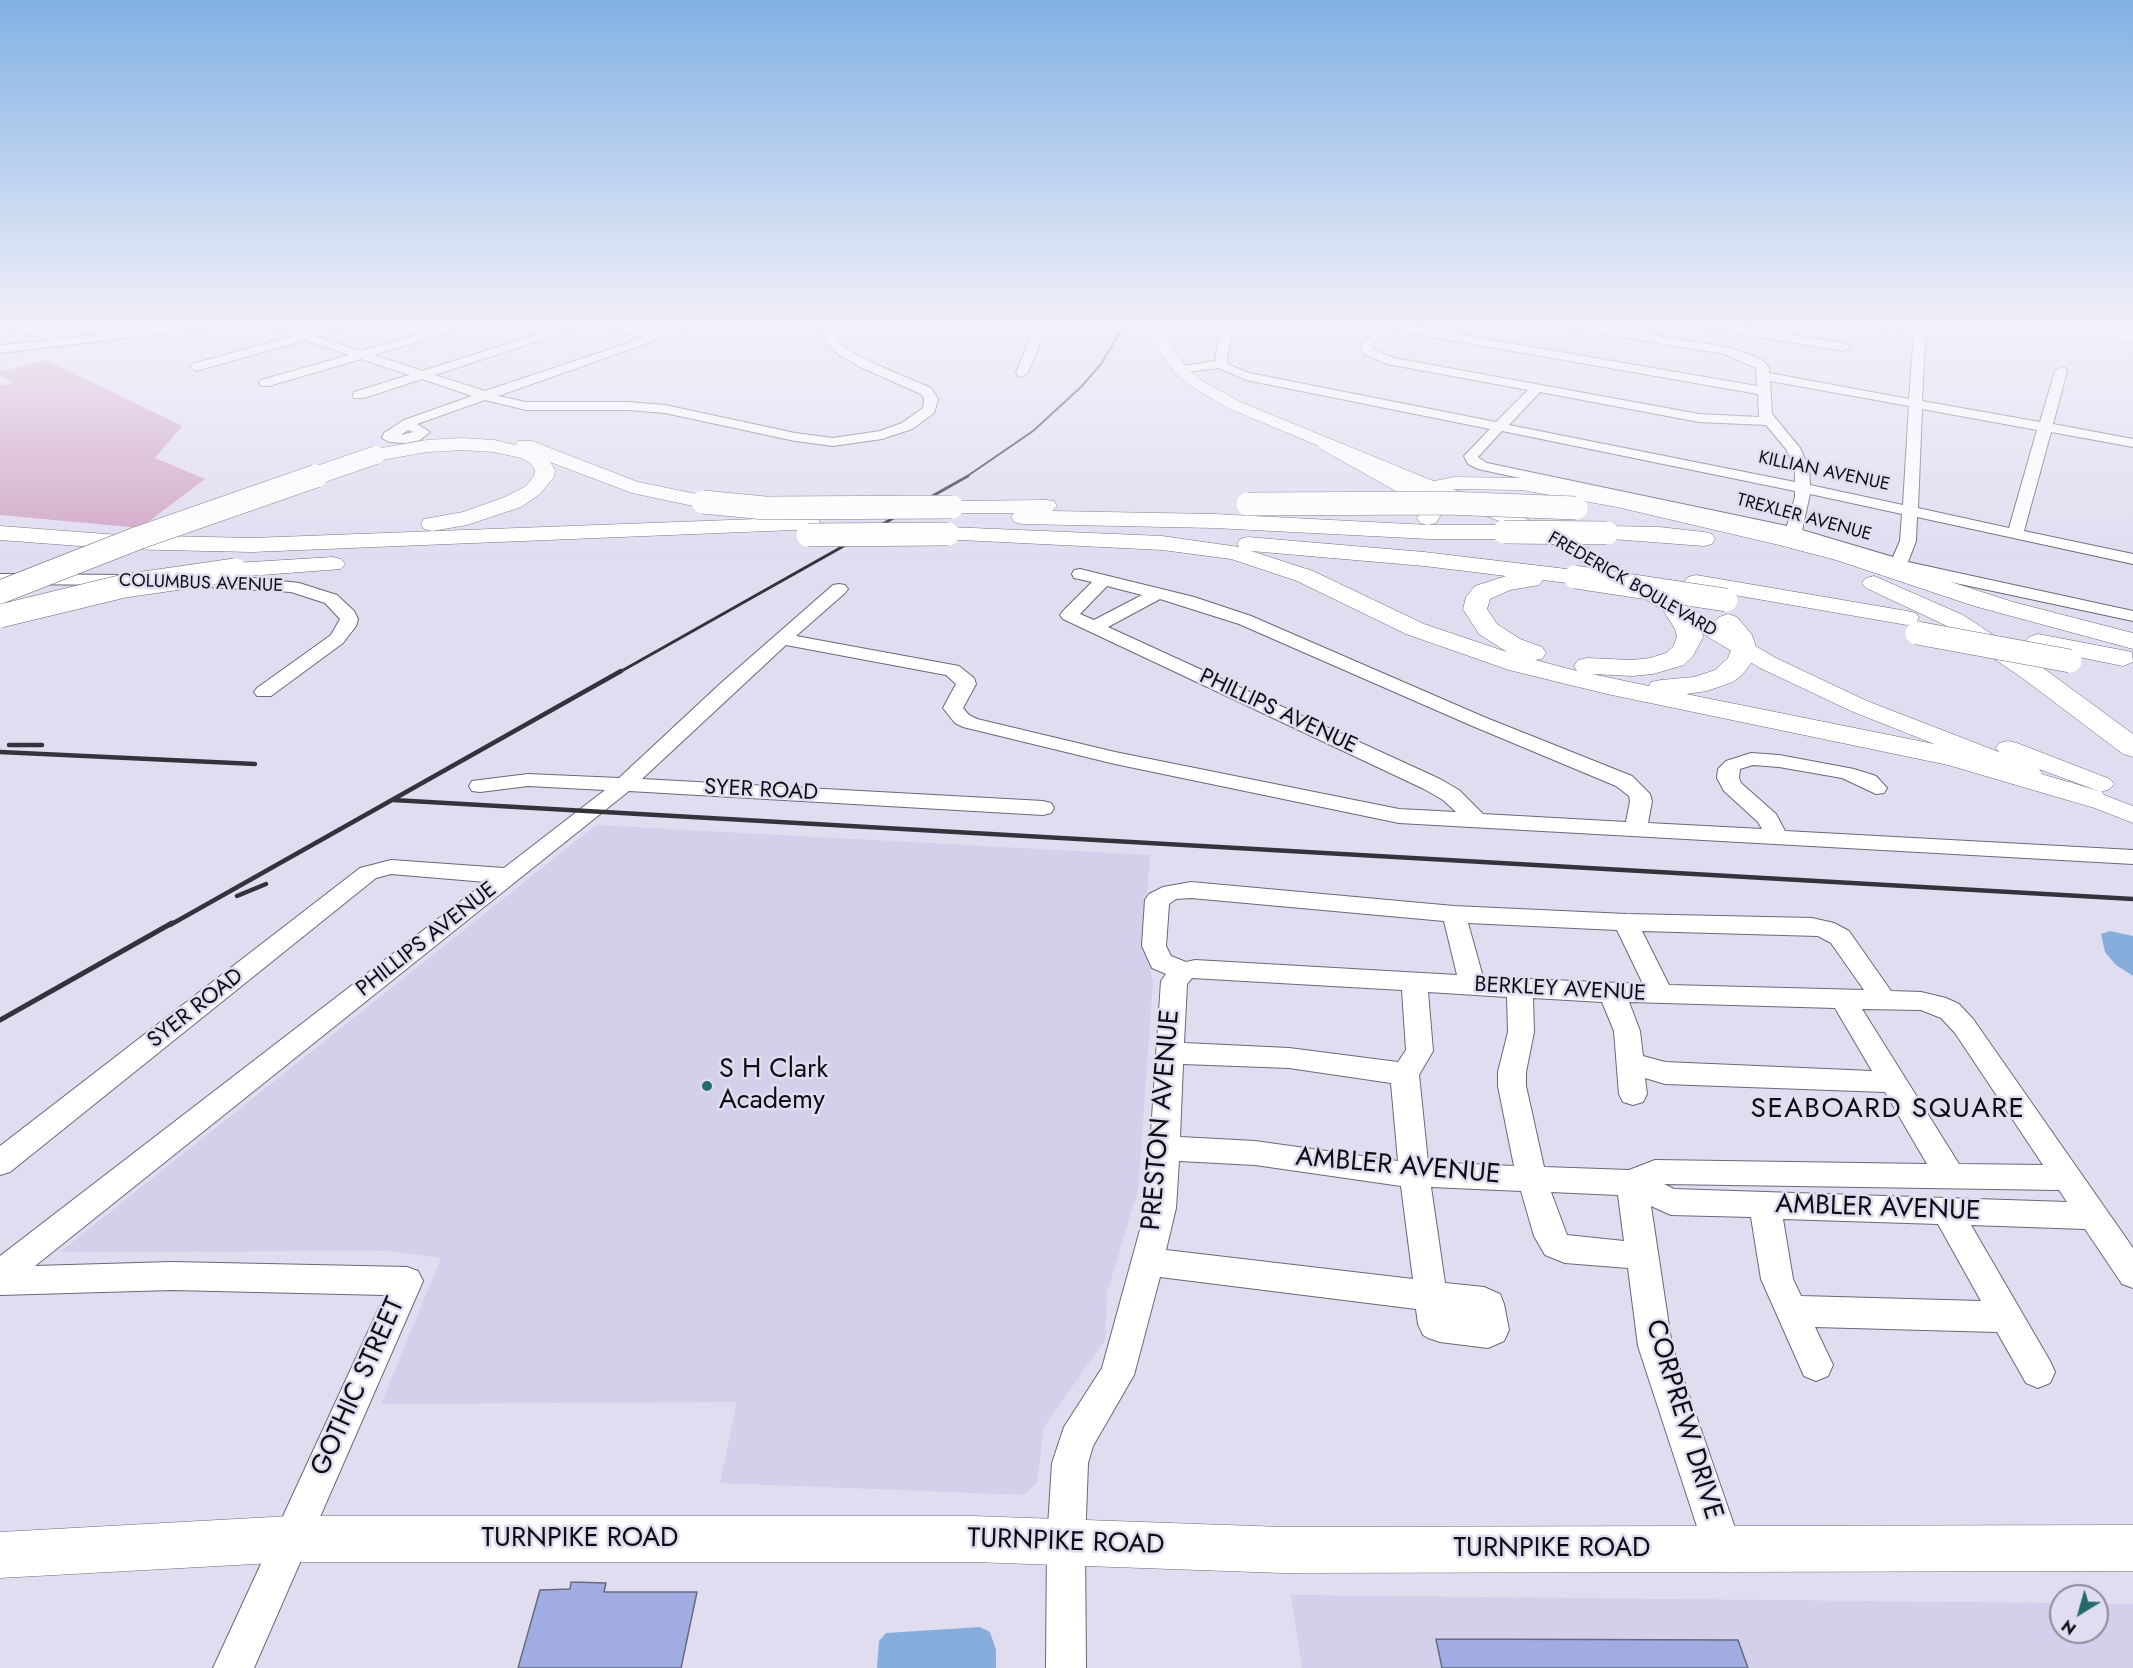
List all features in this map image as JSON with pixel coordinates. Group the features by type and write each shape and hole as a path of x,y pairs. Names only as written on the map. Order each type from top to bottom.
{"highway":[{"path":"0,588 125,539 375,454 446,441 475,440 534,447 632,487 704,502 1129,537 1274,545 1696,582 1912,625 2133,673"},
{"path":"0,592 138,538 375,454 427,446 462,444 494,446 528,454 537,459 545,470 540,483 519,499 499,508 449,522 343,534 153,544"},
{"path":"1326,444 1422,497 1431,505 1432,513 1424,521 1383,531"},
{"path":"1443,485 1486,482 1543,487 1735,527 1844,555 2004,606"},
{"path":"0,616 103,591 235,570 809,530 1248,504 1446,503 1576,508 1634,515 1727,533 2133,641"},
{"path":"950,521 1105,518 1383,531 1607,533 1677,536 1732,543 1810,561 1888,588 1954,620 2034,674 2133,748"},
{"path":"950,521 1162,543 1234,553 1305,576 1385,616 1448,642 1568,677 1945,754 1999,768 2091,798"},
{"path":"0,533 153,544 335,544 809,530"},
{"path":"0,546 132,554 261,556 809,530"},
{"path":"1673,607 1688,629 1690,637 1684,651 1664,663 1632,668 1579,665 1535,654 1498,637 1488,629 1477,615 1475,603 1478,597 1495,586 1571,570 1727,611 1912,625 2038,642 2133,659"},
{"path":"1568,677 1656,689 1697,685 1724,676 1741,659 1744,650 1727,611"}],"main road":[{"name":"FREDERICK BOULEVARD","path":"1230,403 1326,444 1572,533 1727,611 1799,660 1889,701 2133,796"},
{"name":"FREDERICK BOULEVARD","path":"1255,403 1443,485 1556,538 1744,650 1859,706 2133,815"},
{"name":"TURNPIKE ROAD","path":"0,1555 291,1539 973,1539 1283,1551 2133,1548"}],"street":[{"path":"407,425 424,416 465,403"},
{"path":"510,403 536,407 628,406 665,409 795,437 833,442 858,440 888,433 916,421 929,410 930,403"},
{"name":"KILLIAN AVENUE","path":"1382,403 1803,488 2133,559"},
{"path":"1500,426 1523,403"},
{"path":"1618,403 1700,418 1768,421"},
{"path":"1764,403 1768,421 1785,438 1799,458 1802,468 1803,488 1800,512 1793,532"},
{"path":"1899,564 1908,541 1915,403 2133,443"},
{"path":"2015,533 2052,403"},
{"name":"TREXLER AVENUE","path":"1500,426 1473,454 1471,458 1473,461 1483,466 1793,532 1899,564 2133,616"},
{"path":"1080,574 1159,593 1245,620 1477,722 1624,782 1633,788 1641,801 1636,830"},
{"name":"COLUMBUS AVENUE","path":"0,579 264,584 317,594 339,604 349,619 338,639 264,692"},
{"name":"PHILLIPS AVENUE","path":"1103,580 1069,615 1432,784 1450,795 1478,822"},
{"name":"PHILLIPS AVENUE","path":"0,1275 623,785 839,589"},
{"path":"1094,627 1159,593"},
{"path":"782,639 952,670 964,678 966,684 953,708 962,719 970,723 1069,748 1374,811 1424,819 2133,857"},
{"path":"1777,838 1768,819 1732,786 1728,778 1729,769 1733,765 1750,759 1779,761 1847,773 1868,781 1876,788"},
{"name":"SYER ROAD","path":"480,786 528,780 1043,808"},
{"name":"SYER ROAD","path":"0,1163 362,876 378,869 398,868 509,876"},
{"path":"1184,971 1161,962 1154,946 1157,900 1171,892 1191,890 1454,914 1626,922 1812,926 1825,929 1840,937 1884,1000"},
{"path":"1454,914 1472,986"},
{"path":"1626,922 1660,994"},
{"name":"BERKLEY AVENUE","path":"1184,971 1195,969 1612,993 1921,1001 1950,1011 1964,1026 2068,1178"},
{"name":"PRESTON AVENUE","path":"1065,1668 1065,1544 1070,1463 1077,1439 1117,1375 1161,1208 1174,981 1184,971"},
{"path":"1147,1262 1431,1296 1414,1174 1405,1074 1419,1051 1420,1042 1414,982"},
{"path":"1520,988 1521,1032 1512,1072 1512,1086 1533,1178 1550,1236 1556,1245 1565,1249 1642,1256"},
{"path":"1612,993 1627,1030 1633,1094"},
{"path":"1842,999 1950,1176"},
{"path":"1170,1053 1289,1059 1405,1074"},
{"path":"1630,1063 1665,1073 1892,1082"},
{"name":"AMBLER AVENUE","path":"1164,1148 1255,1154 1414,1174 1632,1183 1671,1202 2093,1216"},
{"name":"AMBLER AVENUE","path":"1632,1183 1655,1172 2068,1178"},
{"path":"2068,1178 2133,1274"},
{"name":"CORPREW DRIVE","path":"1632,1183 1655,1346 1723,1548"},
{"path":"1765,1206 1777,1279 1816,1365"},
{"path":"1947,1212 2038,1372"},
{"name":"GOTHIC STREET","path":"0,1281 172,1276 407,1281 233,1668"},
{"path":"1791,1311 2006,1317"}],"shaded area":[{"path":"0,403 134,403 182,426 155,458 205,479 140,528 0,515"},
{"name":"S H Clark Academy","path":"596,825 1150,855 1143,940 1153,981 1138,1190 1107,1293 1105,1340 1044,1427 1037,1482 1024,1495 720,1483 737,1402 381,1404 441,1258 388,1251 60,1252"},
{"path":"1291,1595 2049,1603 2049,1644 2109,1644 2109,1604 2133,1604 2133,1668 1302,1668"}],"water":[{"path":"2110,931 2133,936 2133,976 2116,965 2105,952 2101,934"},
{"path":"980,1627 990,1632 996,1650 996,1668 877,1668 879,1641 886,1633"}],"building":[{"path":"571,1582 606,1583 604,1592 697,1592 681,1668 518,1668 540,1590 570,1589"},
{"path":"1436,1639 1738,1640 1748,1668 1442,1668"}],"railway":[{"path":"966,477 1033,431 1064,403"},
{"path":"618,673 968,476"},
{"path":"170,925 621,671"},
{"path":"9,745 42,745"},
{"path":"0,752 255,764"},
{"path":"393,800 2133,899"},
{"path":"237,896 266,884"},
{"path":"0,1020 172,923"}],"place":[{"name":"S H Clark Academy","path":"707,1086"}],"district":[{"name":"SEABOARD SQUARE","path":"1888,1110"}]}
